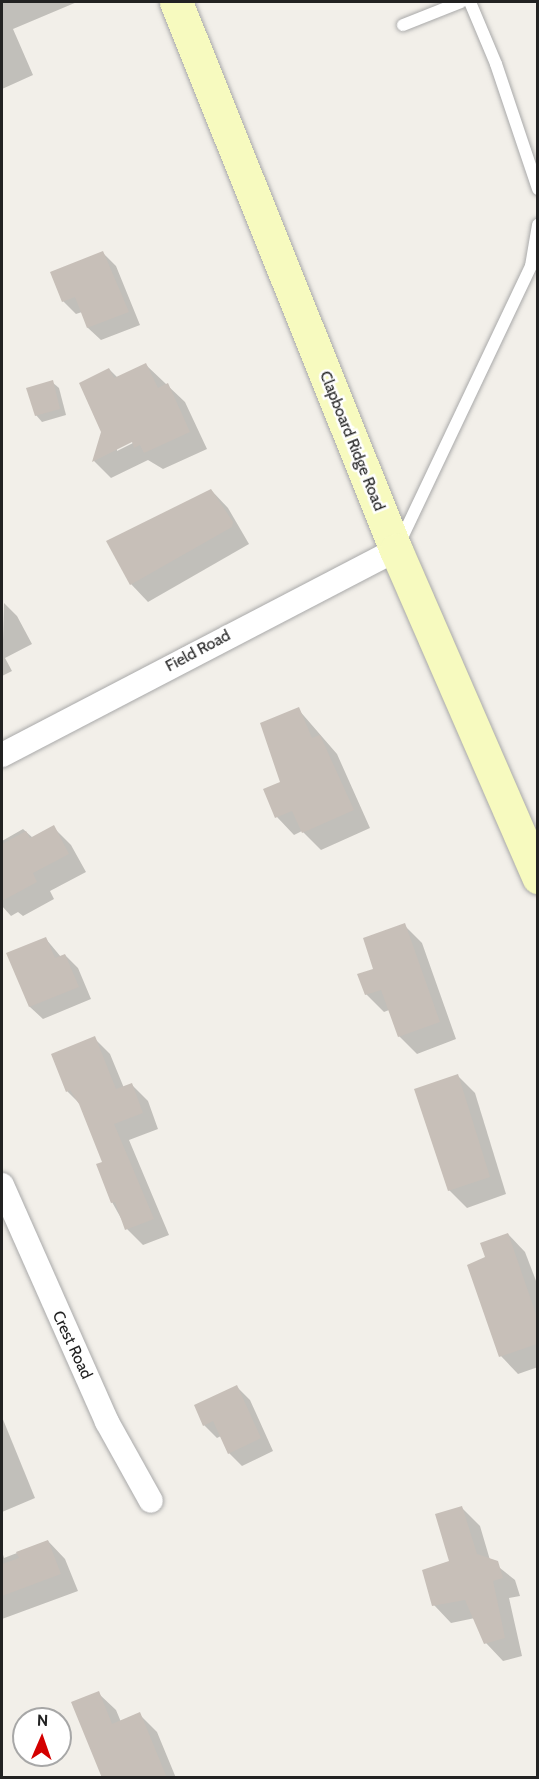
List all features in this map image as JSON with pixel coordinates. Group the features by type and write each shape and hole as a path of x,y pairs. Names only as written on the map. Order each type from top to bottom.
{"main road":[{"name":"Clapboard Ridge Road","path":"176,2 396,550 537,877"}],"street":[{"name":"Field Road","path":"2,756 396,550"},
{"name":"Crest Road","path":"2,1185 107,1422 151,1501"}],"lane":[{"path":"403,25 461,2"},
{"path":"470,2 496,64 537,189"},
{"path":"396,550 531,266 537,225"}],"building":[{"path":"103,251 129,312 87,328 75,297 62,302 50,272"},
{"path":"146,363 158,388 168,383 190,432 144,453 140,445 134,448 132,442 92,462 101,432 79,383 109,368 114,378"},
{"path":"53,380 60,409 35,416 26,388"},
{"path":"211,489 233,522 232,527 130,585 106,541"},
{"path":"299,707 312,738 320,735 354,810 302,833 292,811 275,818 263,789 280,782 260,723"},
{"path":"54,825 69,854 33,873 37,882 2,901 2,844 26,831 30,838"},
{"path":"405,923 440,1022 398,1037 381,990 365,995 357,974 373,969 363,938"},
{"path":"46,937 55,958 65,954 79,987 29,1007 6,953"},
{"path":"95,1036 116,1089 132,1083 143,1113 114,1124 154,1219 125,1230 115,1202 111,1203 96,1164 102,1162 79,1104 70,1090 66,1092 51,1054"},
{"path":"458,1074 490,1177 448,1191 414,1089"},
{"path":"508,1233 537,1317 537,1344 499,1357 467,1265 485,1257 480,1243"},
{"path":"237,1385 261,1438 228,1454 213,1421 203,1426 194,1405"},
{"path":"462,1506 477,1554 498,1561 503,1578 493,1581 505,1638 484,1644 465,1600 432,1606 422,1570 449,1561 435,1514"},
{"path":"48,1540 61,1574 2,1596 2,1564 19,1558 16,1552"},
{"path":"99,1691 112,1724 140,1712 167,1778 102,1778 71,1702"}]}
